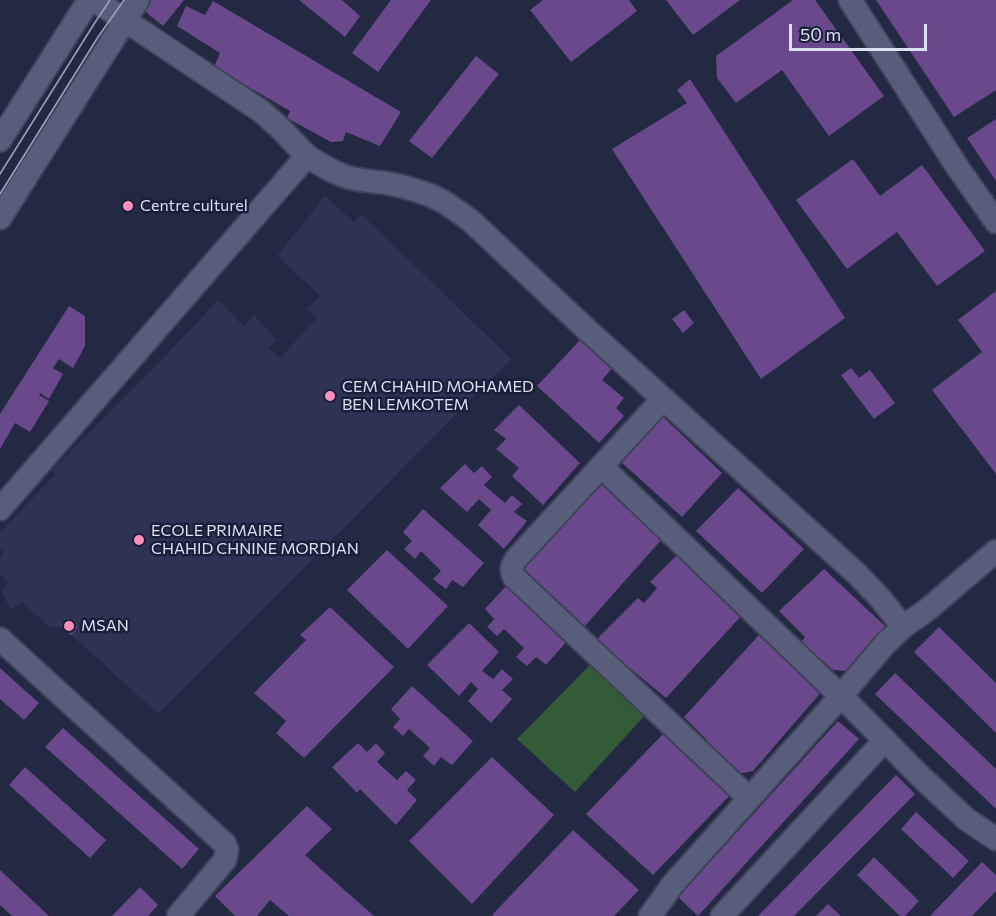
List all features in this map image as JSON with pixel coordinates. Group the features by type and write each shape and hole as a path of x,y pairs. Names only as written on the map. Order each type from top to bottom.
{"street":[{"path":"0,140 91,0 125,20 261,111 307,156 323,166 358,180 386,183 434,197 471,221 857,574 903,627"},
{"path":"0,218 138,0"},
{"path":"850,0 958,168 996,222"},
{"path":"0,509 307,156"},
{"path":"663,399 516,559 511,571 514,577 749,798"},
{"path":"602,466 841,696 919,775 966,819 996,839"},
{"path":"650,916 673,884 885,644 996,551"},
{"path":"0,639 225,844 228,850 225,860 188,913"},
{"path":"722,916 885,740"}],"shaded area":[{"path":"325,196 354,222 361,214 511,359 159,714 61,626 50,628 23,603 10,609 1,590 8,583 0,574 0,558 4,551 0,548 0,532 56,474 52,470 218,300 244,327 254,315 277,339 269,348 280,358 316,319 307,309 320,296 277,256"}],"green space":[{"path":"591,664 646,714 575,792 517,739"}],"building":[{"path":"147,0 184,0 163,26 141,8"},
{"path":"299,0 342,0 360,16 345,37"},
{"path":"391,0 431,0 378,72 352,53"},
{"path":"543,0 629,0 637,11 571,62 530,10"},
{"path":"666,0 740,0 693,35"},
{"path":"793,0 815,0 884,96 829,136 782,70 736,103 717,78 716,56"},
{"path":"876,0 996,0 996,90 954,117"},
{"path":"213,1 401,112 380,146 346,132 343,141 331,142 287,118 290,111 214,67 220,53 177,26 186,6 205,15"},
{"path":"476,56 499,74 432,158 409,141"},
{"path":"690,79 845,318 761,379 612,149 687,103 677,90"},
{"path":"996,119 996,181 967,138"},
{"path":"853,159 880,196 922,165 985,251 937,286 897,232 847,269 796,200"},
{"path":"996,291 996,474 932,390 982,352 958,320"},
{"path":"69,306 85,316 85,346 73,368 59,359 53,368 63,374 49,399 40,393 39,395 49,401 30,432 15,423 0,449 0,414"},
{"path":"684,310 694,323 683,333 672,319"},
{"path":"580,340 613,367 602,380 624,398 616,408 624,416 599,443 537,386"},
{"path":"851,368 859,378 870,370 895,403 874,419 841,375"},
{"path":"519,405 580,463 543,505 512,476 519,468 496,449 506,439 494,430"},
{"path":"662,416 722,473 682,517 619,460"},
{"path":"465,464 474,473 482,466 492,477 484,485 505,503 512,495 522,504 514,512 527,521 504,549 478,525 491,510 479,499 467,512 440,488"},
{"path":"600,482 662,539 584,627 520,568"},
{"path":"738,488 804,549 762,593 696,531"},
{"path":"423,509 484,563 463,587 452,580 446,589 433,579 441,571 421,551 415,559 404,549 412,541 403,532"},
{"path":"387,550 448,606 408,649 347,590"},
{"path":"678,554 743,614 666,698 631,669 628,673 595,641 638,598 644,603 657,588 650,582"},
{"path":"824,569 886,627 848,671 833,670 801,642 805,637 779,611"},
{"path":"506,586 567,641 546,665 536,657 527,666 516,657 524,648 504,629 497,636 487,627 494,619 485,609"},
{"path":"330,607 394,667 304,758 276,733 286,721 254,693 306,640 300,635"},
{"name":"MSAN","path":"68,618 78,627 71,635 61,625"},
{"path":"469,623 499,652 482,671 493,679 502,669 513,679 502,690 512,699 491,723 468,701 478,689 471,682 459,696 427,665"},
{"path":"939,627 996,683 996,733 914,652"},
{"path":"759,635 823,690 753,771 739,774 704,745 707,740 684,717"},
{"path":"0,668 39,703 24,720 0,699"},
{"path":"895,673 996,769 996,809 875,694"},
{"path":"412,686 473,741 452,765 441,757 434,766 423,756 430,748 409,729 403,736 393,727 400,719 391,709"},
{"path":"838,721 859,739 698,916 678,897"},
{"path":"63,728 199,849 182,869 45,747"},
{"path":"665,732 732,793 653,875 586,814"},
{"path":"358,743 367,752 376,743 385,753 377,762 397,780 406,771 416,780 407,790 417,800 396,825 360,789 357,793 332,767"},
{"path":"492,757 554,815 472,904 409,841"},
{"path":"25,767 106,840 90,858 9,785"},
{"path":"896,775 915,794 794,916 758,916"},
{"path":"307,806 332,829 305,855 374,916 289,916 270,900 257,916 235,916 215,896"},
{"path":"916,812 969,861 953,878 901,829"},
{"path":"573,830 639,890 614,916 492,915"},
{"path":"874,857 919,901 905,916 900,916 857,875"},
{"path":"982,862 996,875 996,891 972,916 930,916"},
{"path":"0,870 49,916 12,916 0,905"},
{"path":"140,887 158,905 148,916 112,916"},
{"path":"828,904 841,916 816,916"}],"tram line":[{"path":"0,174 110,0"},
{"path":"0,194 98,37 124,0"}],"place":[{"name":"Centre culturel","path":"128,206"},
{"name":"CEM CHAHID MOHAMED BEN LEMKOTEM","path":"330,396"},
{"name":"ECOLE PRIMAIRE CHAHID CHNINE MORDJAN","path":"139,540"},
{"name":"MSAN","path":"69,626"}]}
